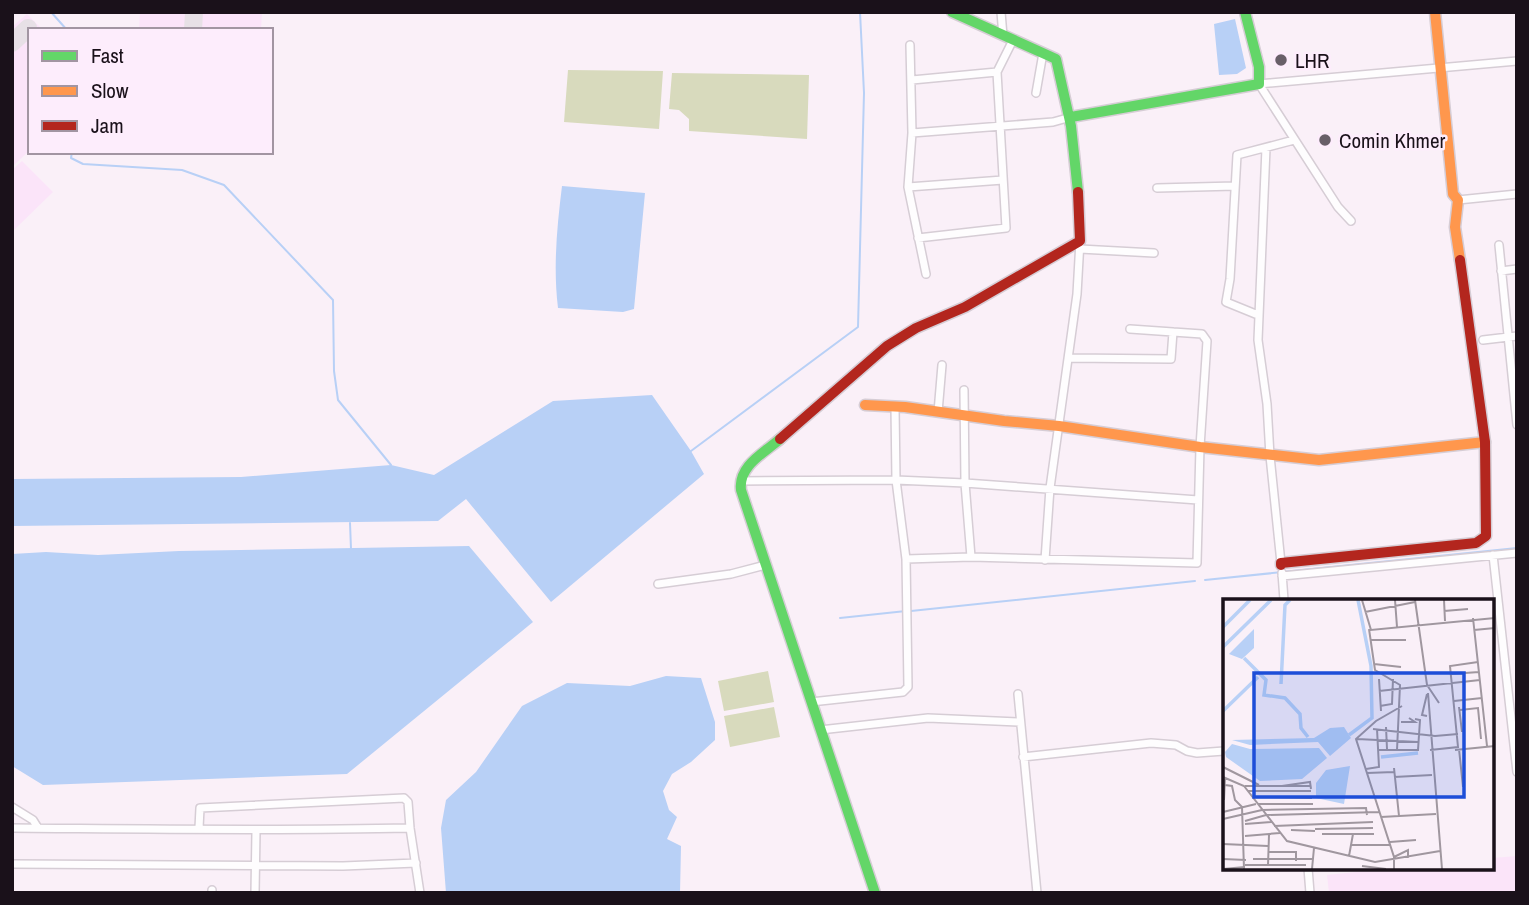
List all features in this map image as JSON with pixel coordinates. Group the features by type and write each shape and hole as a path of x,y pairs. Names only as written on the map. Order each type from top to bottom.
{"street":[{"path":"953,12 1056,59 1071,117 1078,180 1080,245 1069,358 1050,488 1045,560"},
{"path":"918,238 1004,229 1007,226 997,72 1008,38 1001,12"},
{"path":"1245,12 1259,67 1259,84 1338,207 1351,221"},
{"path":"1282,570 1453,546 1482,541 1486,536 1485,442 1455,227 1458,200 1453,194 1435,12"},
{"path":"910,45 912,132 908,187 926,274"},
{"path":"1036,93 1043,53"},
{"path":"912,132 1053,122 1259,84 1517,61"},
{"path":"912,80 997,72"},
{"path":"1258,314 1226,302 1230,279 1237,155 1294,140"},
{"path":"1266,148 1258,340 1267,404 1284,599"},
{"path":"908,187 1003,180"},
{"path":"1157,188 1236,186"},
{"path":"1458,200 1517,194"},
{"path":"874,893 744,502 740,481 743,471 887,346 916,328 965,307 1080,245 1154,253"},
{"path":"1499,245 1512,336 1517,425"},
{"path":"1502,271 1517,269"},
{"path":"906,559 971,557 1197,563 1206,337 1202,334 1130,330"},
{"path":"1069,358 1170,359 1172,332"},
{"path":"1483,340 1512,336"},
{"path":"939,412 942,365"},
{"path":"964,390 965,483 971,557"},
{"path":"865,405 1059,426 1200,447 1319,460 1485,442"},
{"path":"811,702 906,691 908,687 906,559 896,480 895,407"},
{"path":"740,481 896,480 1050,488 1199,500"},
{"path":"1282,570 1517,553"},
{"path":"1493,555 1517,772"},
{"path":"659,584 731,574 765,565"},
{"path":"1018,694 1037,893"},
{"path":"820,730 929,718 1020,722"},
{"path":"1023,757 1151,743 1176,745 1197,753 1223,751"},
{"path":"199,828 200,808 404,798 408,802 420,893"},
{"path":"12,807 33,820 38,828"},
{"path":"12,828 199,828 256,831 410,828"},
{"path":"255,893 256,831"},
{"path":"12,864 416,863"},
{"path":"1308,870 1310,893"}],"shaded area":[{"path":"140,12 262,12 261,28 139,28"},
{"path":"27,14 41,28 28,28 28,152 12,167 12,27"},
{"path":"22,161 53,192 12,232 12,170"},
{"path":"1517,856 1517,893 1329,893 1327,875 1374,870 1494,870 1494,858"}],"green space":[{"path":"568,70 663,71 659,129 564,122"},
{"path":"672,73 809,75 807,139 689,131 689,119 679,110 669,109"},
{"path":"768,671 774,702 724,711 718,681"},
{"path":"774,707 780,737 730,747 724,716"}],"water":[{"path":"1235,19 1246,68 1237,74 1219,75 1214,24"},
{"path":"562,186 645,193 634,309 623,312 558,308 556,262"},
{"path":"652,395 704,474 551,602 466,499 438,521 12,526 12,479 241,477 391,465 434,475 553,401"},
{"path":"469,546 533,622 347,774 43,785 12,766 12,554 46,552 98,555"},
{"path":"666,676 701,678 715,722 715,740 691,762 672,774 663,791 669,810 677,817 667,839 681,846 680,893 446,893 441,828 446,800 476,772 522,706 567,683 630,686"}],"waterway":[{"path":"51,12 65,28"},
{"path":"691,451 858,327 864,93 860,12"},
{"path":"72,154 71,158 83,164 182,170 224,185 333,300 334,371 338,400 391,465"},
{"path":"350,523 351,549"},
{"path":"1205,580 1517,548"},
{"path":"911,611 1195,581"},
{"path":"840,618 906,611"}],"taxiway":[{"path":"193,28 194,12"},
{"path":"12,43 28,28"}],"traffic: fast":[{"path":"952,12 1056,59 1071,126 1078,192"},
{"path":"1071,117 1259,84 1259,67 1245,12"},
{"path":"780,439 748,467 741,481 741,490 875,893"}],"traffic: slow":[{"path":"1435,12 1453,194 1458,200 1455,227 1460,260"},
{"path":"865,405 905,407 1200,447 1319,460 1485,442"}],"traffic: jam":[{"path":"780,439 887,346 916,328 965,307 1080,241 1078,192"},
{"path":"1281,565 1476,543 1486,536 1485,442 1460,260"}],"place":[{"name":"LHR","path":"1281,60"},
{"name":"Comin Khmer","path":"1325,140"}]}
